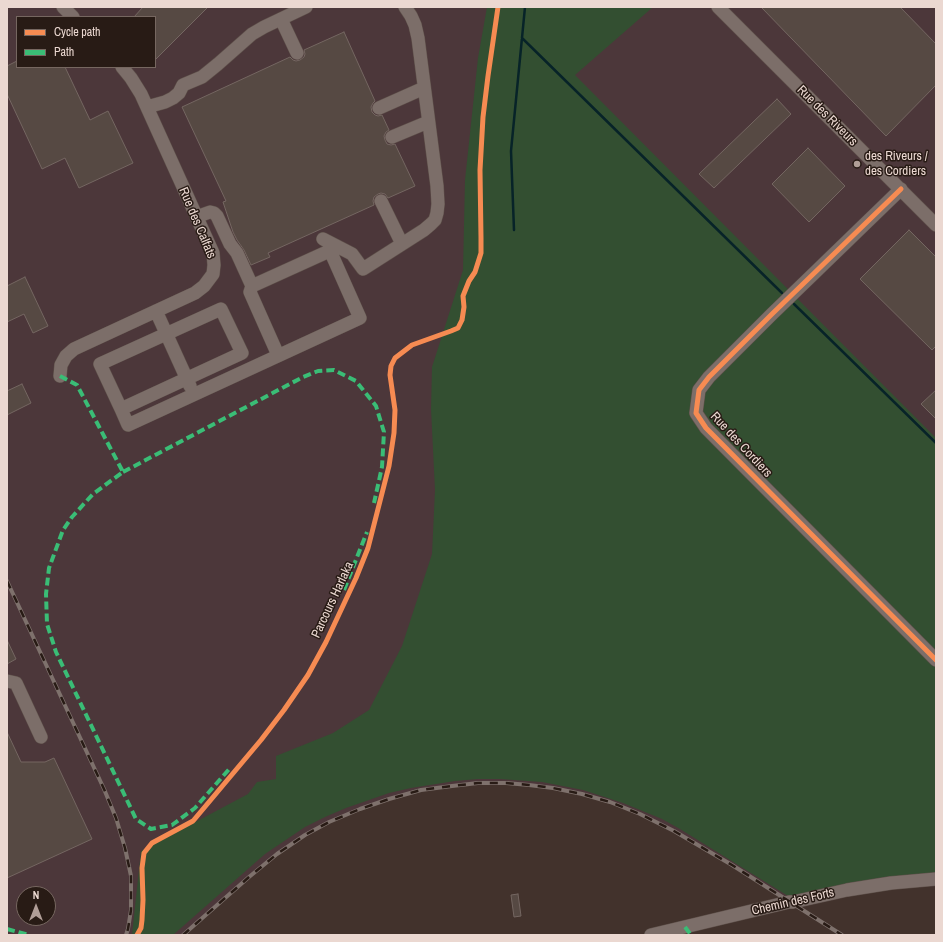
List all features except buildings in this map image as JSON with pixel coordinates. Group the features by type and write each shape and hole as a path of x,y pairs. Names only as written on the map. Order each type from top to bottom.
{"street":[{"path":"63,7 72,16"},
{"path":"147,107 173,98 179,93 184,85 202,77 252,34 306,7"},
{"path":"323,239 352,254 362,269 431,224 435,220 438,213 437,186 418,38 415,25 405,7"},
{"name":"Rue des Riveurs","path":"718,7 936,225"},
{"path":"281,19 297,53"},
{"name":"Rue des Calfats","path":"60,376 61,365 66,356 74,349 195,293 204,286 213,274 213,253 141,94 123,68"},
{"path":"379,108 424,88"},
{"path":"392,137 428,122"},
{"name":"Rue des Cordiers","path":"901,189 709,377 699,390 696,413 706,428 936,660"},
{"path":"381,201 402,244"},
{"path":"196,217 210,212 217,216 230,244 237,253 252,286 250,292 278,356"},
{"path":"121,409 242,353 221,309 100,364 128,425 360,318 332,255 327,252 252,286"},
{"path":"156,311 194,394"},
{"path":"7,681 16,683 41,737"},
{"name":"Chemin des Forts","path":"651,935 789,902 847,890 891,883 936,879"}],"shaded area":[{"path":"7,7 936,7 936,879 789,902 732,865 674,831 640,814 610,802 553,788 506,783 478,783 421,790 360,809 329,822 305,835 277,854 182,935 7,935"}],"green space":[{"path":"487,7 653,7 575,75 936,438 936,875 788,896 680,829 662,819 623,803 583,790 542,782 478,779 455,781 389,793 325,817 305,827 265,854 173,935 132,935 141,851 248,794 257,782 276,779 276,756 333,733 369,710 402,646 432,554 435,490 431,409 432,367 463,270 465,180 478,58"}],"waterway":[{"path":"514,230 511,151 525,7"},
{"path":"522,38 782,293"},
{"path":"794,304 936,443"}],"railway":[{"path":"7,581 104,789 116,818 125,848 131,876 131,910 126,935"},
{"path":"183,935 277,854 305,835 329,822 360,809 421,790 478,783 506,783 553,788 610,802 640,814 674,831 732,865 842,935"}],"marked path":[{"path":"123,472 303,377 318,371 334,370 356,381 376,406 384,432 382,467 374,503"},
{"path":"60,376 77,385 123,472 93,494 72,517 63,530 49,568 46,594 47,624 56,652 136,819 151,829 172,825 195,808 231,767"},
{"path":"344,590 367,532"},
{"path":"685,927 691,935"},
{"path":"7,929 29,935"}],"cycle path":[{"name":"Parcours Harlaka","path":"137,935 141,928 142,920 142,868 144,853 152,843 193,821 261,740 308,675 326,642 356,578 368,548 389,466 394,433 395,410 390,375 391,366 395,358 412,345 458,328 462,320 464,307 463,296 469,281 475,272 481,253 480,170 483,117 498,7"},
{"path":"901,189 709,377 699,390 696,413 706,428 936,660"}],"place":[{"name":"des Riveurs / des Cordiers","path":"857,164"}]}
